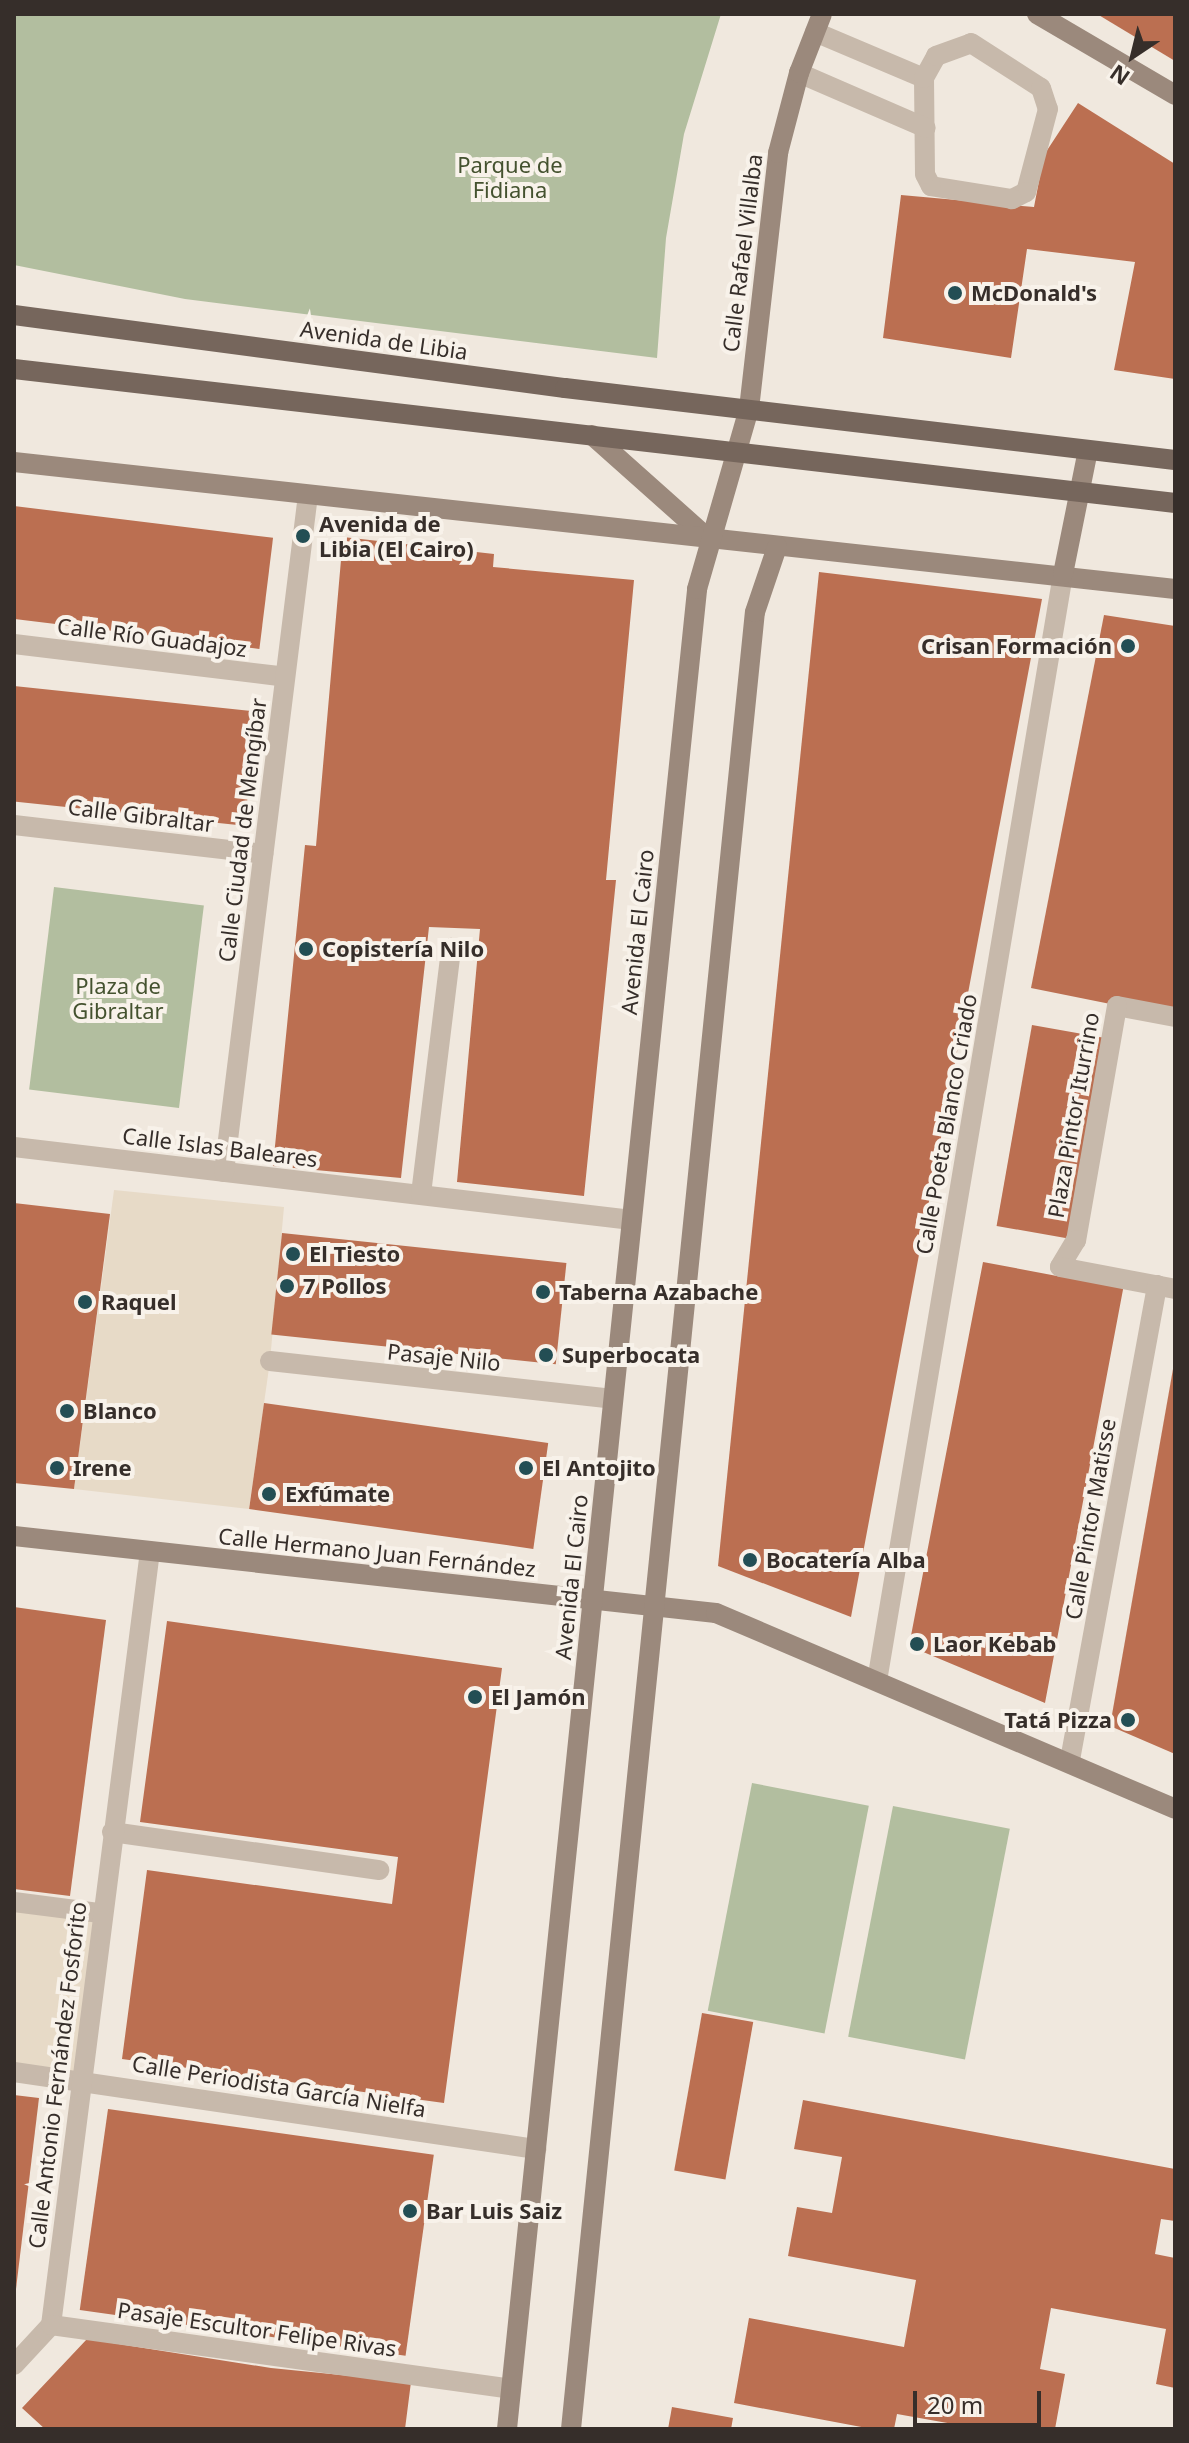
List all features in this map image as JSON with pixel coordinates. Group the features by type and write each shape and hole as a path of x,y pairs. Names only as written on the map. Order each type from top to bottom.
{"main road":[{"path":"1037,14 1175,95"},
{"name":"Calle Rafael Villalba","path":"749,409 765,230 799,73 818,23"},
{"name":"Avenida de Libia","path":"14,315 1175,460"},
{"path":"14,369 1175,503"},
{"path":"710,540 749,409"},
{"path":"592,435 710,540"},
{"path":"1063,574 1083,492 1088,450"},
{"path":"14,462 710,540 1063,574 1175,589"},
{"name":"Avenida El Cairo","path":"507,2429 696,598 710,540"},
{"path":"571,2429 755,612 777,547"},
{"name":"Calle Hermano Juan Fernández","path":"14,1536 716,1613 1070,1760 1175,1809"}],"street":[{"path":"818,23 924,78"},
{"path":"971,43 1041,88 1048,109 1026,192 1012,199 931,186 925,174 926,128 924,78 936,56 971,43"},
{"path":"799,73 926,128"},
{"name":"Calle Ciudad de Mengíbar","path":"224,1172 308,495"},
{"name":"Calle Poeta Blanco Criado","path":"877,1681 1063,574"},
{"name":"Calle Río Guadajoz","path":"14,644 285,677"},
{"name":"Calle Gibraltar","path":"14,825 263,854"},
{"path":"421,1194 451,948"},
{"name":"Plaza Pintor Iturrino","path":"1166,1287 1060,1267 1076,1240 1117,1006 1175,1017"},
{"name":"Calle Islas Baleares","path":"14,1147 632,1220"},
{"name":"Calle Pintor Matisse","path":"1070,1760 1166,1287"},
{"name":"Pasaje Nilo","path":"270,1361 613,1399"},
{"name":"Calle Antonio Fernández Fosforito","path":"51,2325 100,1913 150,1551"},
{"path":"112,1832 379,1870"},
{"path":"14,1902 100,1913"},
{"name":"Calle Periodista García Nielfa","path":"14,2072 536,2149"},
{"path":"14,2365 51,2325"},
{"name":"Pasaje Escultor Felipe Rivas","path":"51,2325 511,2389"}],"green space":[{"name":"Parque de Fidiana","path":"14,14 721,14 684,134 666,238 657,358 185,299 14,265"},
{"name":"Plaza de Gibraltar","path":"54,887 204,905 179,1108 29,1089"},
{"path":"752,1783 869,1806 825,2033 708,2011"},
{"path":"893,1806 1010,1829 965,2059 848,2037"}],"shaded area":[{"path":"114,1190 284,1207 270,1361 249,1509 74,1489"},
{"path":"14,1902 100,1913 82,2081 14,2072"}],"building":[{"path":"1097,14 1175,14 1175,61"},
{"path":"1078,103 1175,164 1175,379 1114,370 1135,262 1027,249 1011,358 883,338 901,195 1034,207 1044,155"},
{"path":"14,506 273,538 259,649 14,619"},
{"path":"343,537 494,554 493,567 634,580 606,880 616,880 584,1196 457,1182 480,929 429,927 401,1178 273,1166 305,845 316,846"},
{"path":"819,572 1042,599 851,1617 718,1566"},
{"path":"1104,615 1175,626 1175,1017 1031,988"},
{"path":"14,686 257,712 245,826 14,802"},
{"path":"1032,1025 1111,1039 1075,1240 997,1226"},
{"path":"14,1203 110,1214 74,1489 14,1483"},
{"path":"282,1233 566,1263 556,1364 271,1334"},
{"path":"983,1262 1057,1276 1125,1279 1045,1703 909,1646"},
{"path":"1175,1369 1175,1754 1110,1726"},
{"path":"264,1403 548,1443 533,1549 249,1509"},
{"path":"14,1607 106,1620 70,1896 14,1889"},
{"path":"167,1621 502,1668 444,2103 122,2059 147,1870 392,1904 398,1857 140,1822"},
{"path":"702,2013 753,2022 725,2180 674,2171"},
{"path":"14,2095 39,2098 16,2289 14,2289"},
{"path":"803,2100 1175,2169 1175,2221 1161,2219 1155,2254 1175,2258 1175,2388 1156,2384 1166,2329 1051,2308 1040,2369 1065,2374 1055,2429 981,2429 897,2414 894,2429 872,2429 734,2403 749,2318 904,2347 916,2280 788,2256 797,2207 832,2213 842,2157 794,2149"},
{"path":"108,2109 434,2155 406,2356 80,2310"},
{"path":"87,2339 271,2368 411,2382 405,2429 45,2429 22,2408"},
{"path":"672,2407 733,2418 731,2429 668,2429"}],"place":[{"name":"McDonald's","path":"955,293"},
{"name":"Avenida de Libia (El Cairo)","path":"303,536"},
{"name":"Crisan Formación","path":"1128,646"},
{"name":"Copistería Nilo","path":"306,949"},
{"name":"El Tiesto","path":"293,1254"},
{"name":"7 Pollos","path":"287,1286"},
{"name":"Taberna Azabache","path":"543,1292"},
{"name":"Raquel","path":"85,1302"},
{"name":"Superbocata","path":"546,1355"},
{"name":"Blanco","path":"67,1411"},
{"name":"Irene","path":"57,1468"},
{"name":"El Antojito","path":"526,1468"},
{"name":"Exfúmate","path":"269,1494"},
{"name":"Bocatería Alba","path":"750,1560"},
{"name":"Laor Kebab","path":"917,1644"},
{"name":"El Jamón","path":"475,1697"},
{"name":"Tatá Pizza","path":"1128,1720"},
{"name":"Bar Luis Saiz","path":"410,2211"}]}
